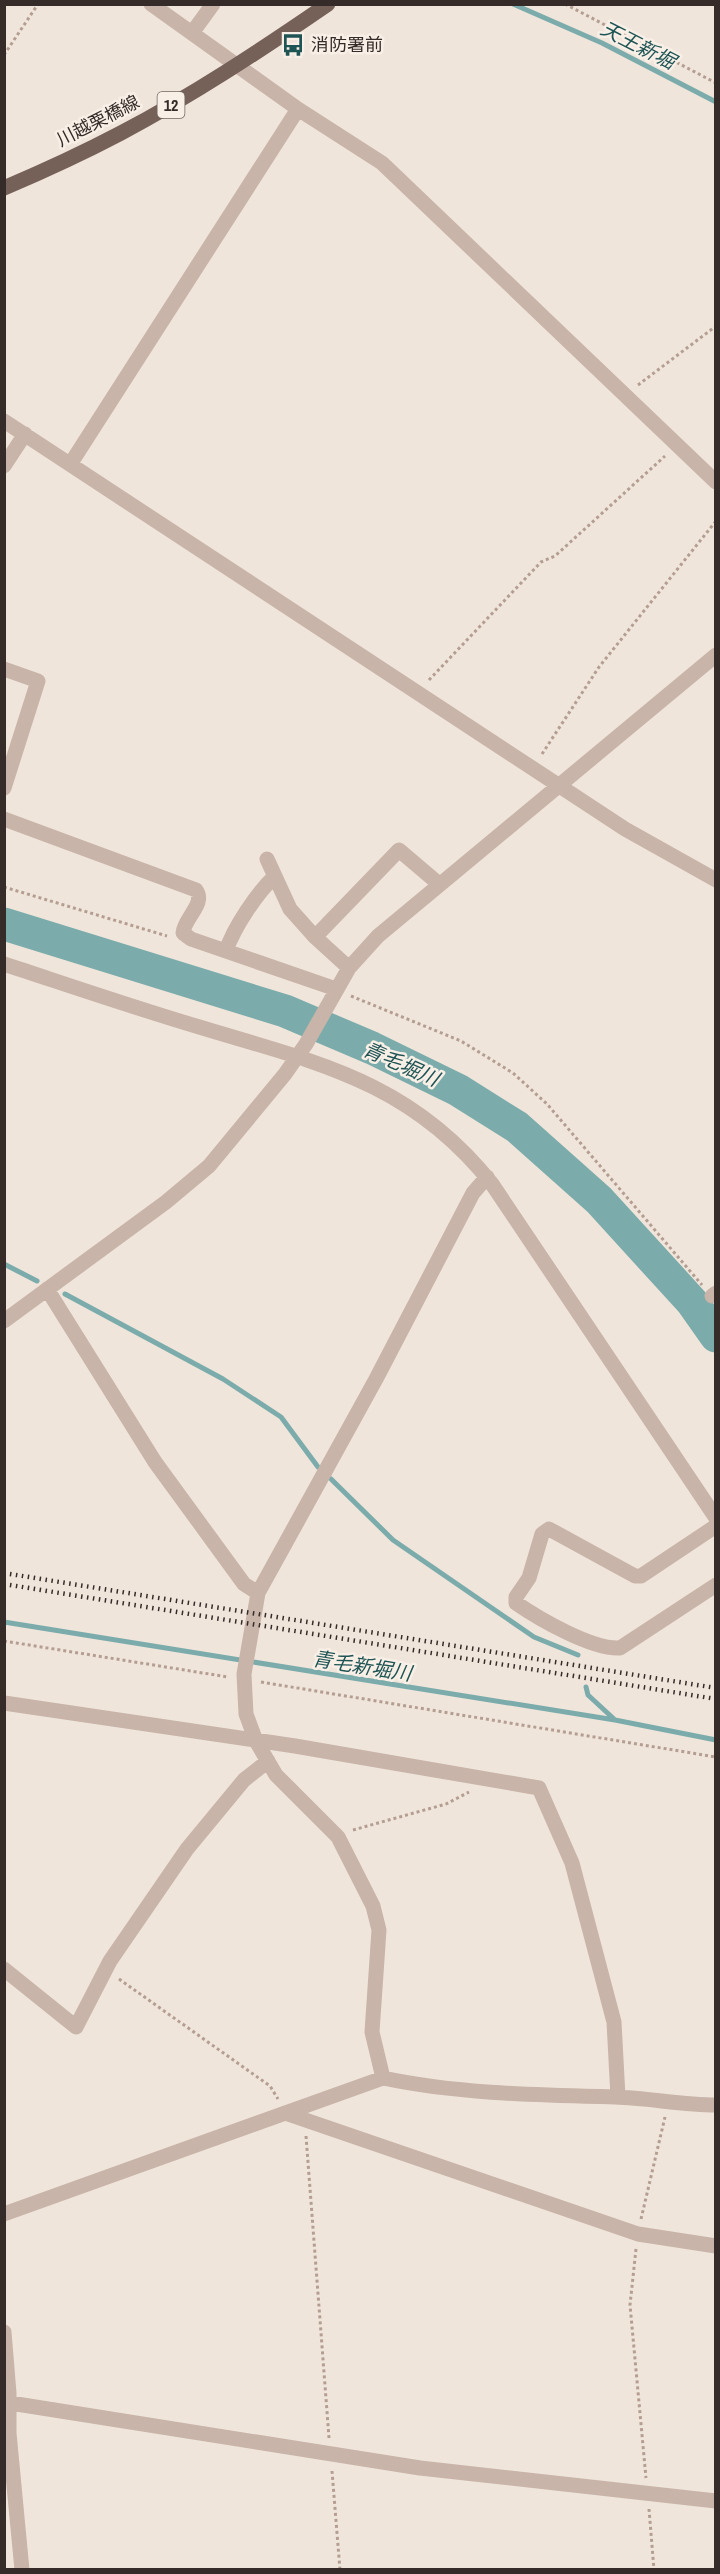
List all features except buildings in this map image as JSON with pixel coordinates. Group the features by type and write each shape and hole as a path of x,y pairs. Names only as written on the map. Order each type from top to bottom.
{"main road":[{"name":"川越栗橋線","path":"4,188 120,134 237,65 328,4"}],"street":[{"path":"151,4 298,109 382,163 716,482"},
{"path":"192,33 213,4"},
{"path":"71,464 298,109"},
{"path":"4,421 625,829 716,880"},
{"path":"4,466 25,434"},
{"path":"4,1320 189,1185 229,1144 302,1050 349,968 395,921 716,655"},
{"path":"4,669 38,681 4,788"},
{"path":"4,819 196,890 199,894 199,901 183,927 183,933 191,939 336,989"},
{"path":"315,937 399,850 439,884"},
{"path":"267,859 290,909 315,937 349,968"},
{"path":"226,951 265,885 275,876"},
{"path":"4,964 195,1026 302,1050 392,1095 440,1129 487,1177 716,1518"},
{"path":"383,2078 372,2032 379,1930 373,1906 338,1837 276,1775 256,1741 246,1714 244,1678 258,1593 376,1379 473,1193 487,1177"},
{"path":"47,1289 155,1462 244,1584 258,1593"},
{"path":"716,1526 641,1576 635,1576 549,1529 542,1534 529,1578 516,1597 516,1603 547,1624 609,1648 620,1648 716,1585"},
{"path":"4,1703 256,1741 539,1788 572,1863 614,2022 618,2097"},
{"path":"4,1970 75,2026 105,1970 187,1849 244,1780 268,1761"},
{"path":"4,2214 383,2078 415,2084 539,2095 618,2097 668,2103 716,2105"},
{"path":"285,2112 638,2234 716,2246"},
{"path":"4,2332 10,2499 22,2570"},
{"path":"7,2403 420,2468 716,2501"}],"path":[{"path":"4,55 38,4"},
{"path":"566,4 716,83"},
{"path":"625,395 716,326"},
{"path":"417,692 541,562 555,556 677,445"},
{"path":"533,768 599,667 716,521"},
{"path":"4,887 171,938 183,933"},
{"path":"336,989 461,1041 513,1072 547,1104 603,1171 714,1294"},
{"path":"4,1641 244,1678 716,1757"},
{"path":"338,1837 347,1831 447,1804 465,1795 487,1779"},
{"path":"105,1970 270,2086 285,2112"},
{"path":"654,2570 630,2305 638,2234 668,2103"},
{"path":"305,2120 340,2570"}],"waterway":[{"name":"天王新堀","path":"513,4 602,43 716,102"},
{"name":"青毛堀川","path":"4,924 285,1011 372,1048 458,1090 517,1127 599,1200 692,1302 716,1336"},
{"path":"4,1264 37,1281"},
{"path":"65,1294 223,1379 281,1417 318,1467"},
{"path":"331,1479 393,1540 534,1637 578,1655"},
{"name":"青毛新堀川","path":"4,1622 615,1720 716,1740"},
{"path":"586,1687 588,1695 614,1719"}],"railway":[{"path":"4,1573 716,1688"},
{"path":"4,1584 716,1699"}],"place":[{"name":"消防署前","path":"293,45"}]}
